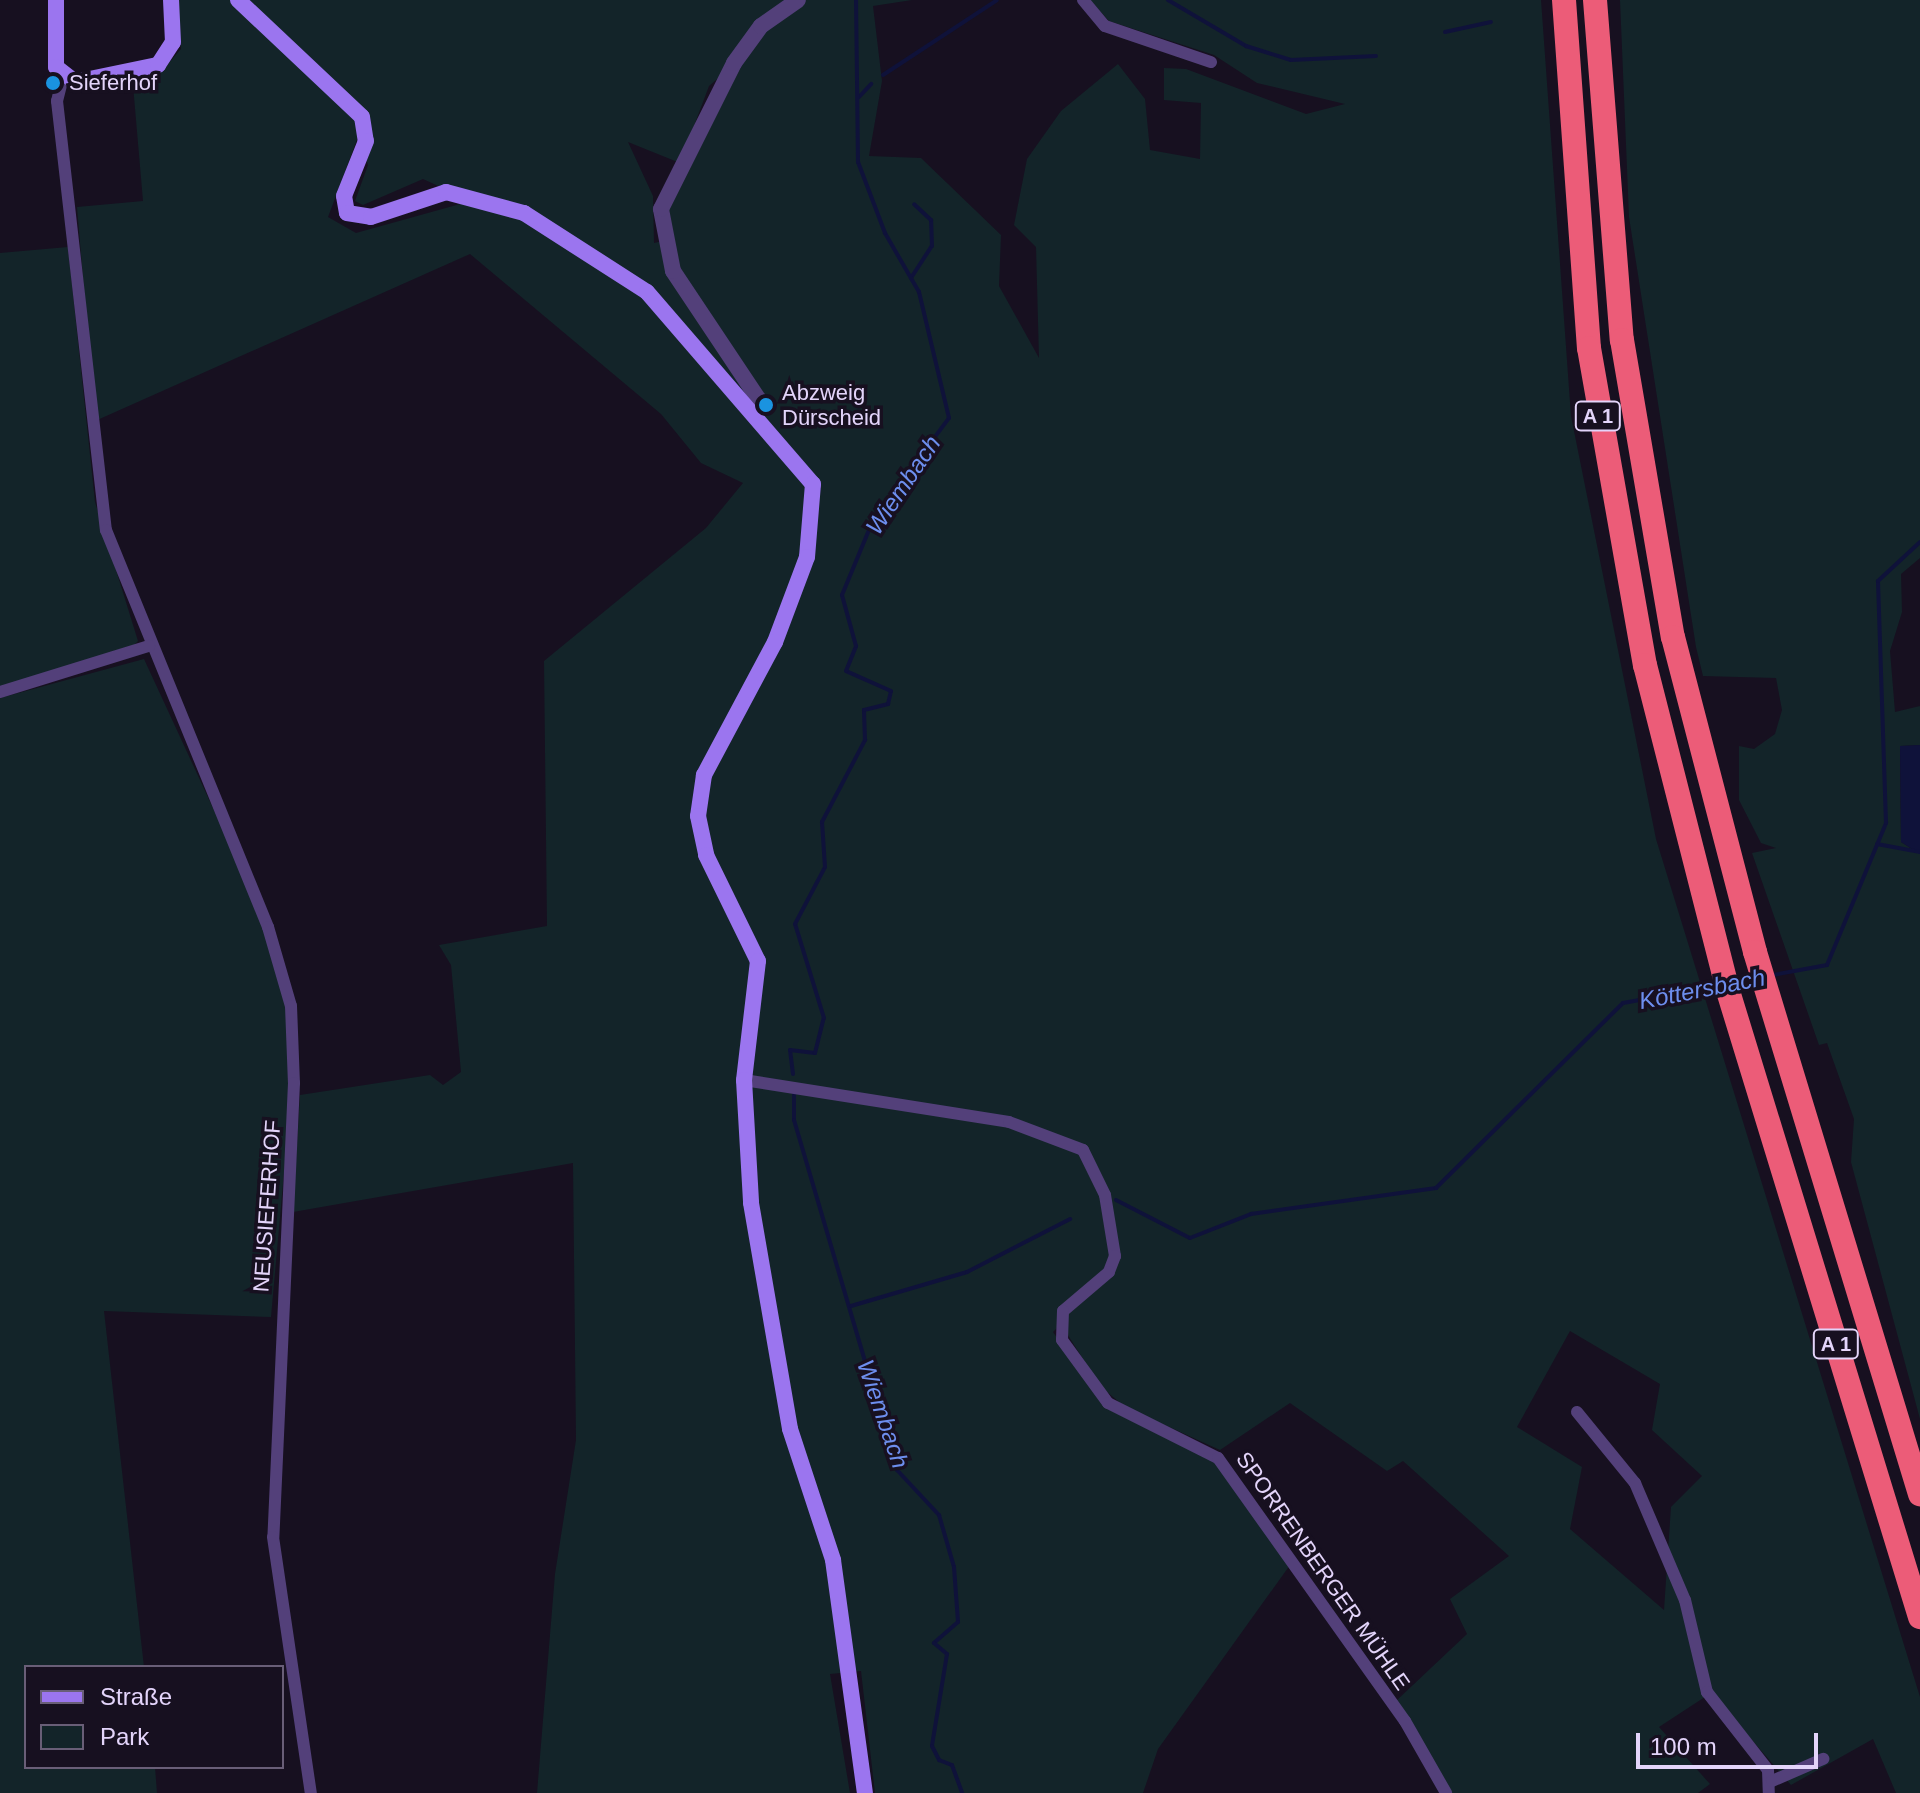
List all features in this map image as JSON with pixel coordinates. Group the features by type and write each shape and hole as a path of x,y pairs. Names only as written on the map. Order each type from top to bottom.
{"highway":[{"name":"A 1","path":"1564,0 1578,255 1599,420 1681,825 1920,1617"},
{"name":"A 1","path":"1595,0 1608,208 1631,406 1671,625 1716,815 1788,1063 1920,1494"}],"main road":[{"path":"56,0 56,67 63,77 80,82 154,68 173,42 171,0"},
{"path":"238,0 362,117 366,141 344,196 347,213 371,217 446,192 524,213 647,292 805,467 815,502 792,600 700,795 706,855 758,961 744,1080 748,1172 769,1316 794,1443 833,1560 865,1793"}],"street":[{"path":"755,414 759,400 673,271 661,209 734,63 761,26 798,0"},
{"path":"1083,0 1105,26 1211,62"},
{"path":"0,692 149,646 99,502 57,101 63,77"},
{"name":"NEUSIEFERHOF","path":"149,646 268,927 291,1006 294,1083 273,1524 311,1793"},
{"name":"SPORRENBERGER MÜHLE","path":"744,1080 1009,1122 1083,1150 1105,1195 1115,1256 1109,1272 1063,1311 1062,1340 1108,1403 1218,1458 1405,1721 1446,1793"},
{"path":"1577,1412 1635,1483 1685,1600 1707,1692 1770,1787 1823,1759"}],"green space":[{"path":"177,0 912,0 873,6 882,81 869,156 921,158 1001,235 999,286 1039,358 1036,247 1014,225 1027,159 1061,111 1118,64 1145,99 1150,150 1200,159 1201,103 1164,100 1164,68 1186,69 1306,114 1345,104 1257,83 1214,55 1109,21 1090,0 1541,0 1571,416 1656,839 1920,1697 1920,1793 1896,1793 1873,1739 1791,1785 1711,1693 1659,1727 1710,1784 1698,1793 1450,1793 1396,1701 1467,1634 1450,1599 1509,1556 1403,1461 1387,1471 1290,1403 1220,1450 1125,1407 1100,1386 1061,1324 1053,1332 1106,1408 1212,1458 1290,1565 1158,1749 1143,1793 875,1793 861,1671 830,1674 850,1793 537,1793 555,1574 576,1440 573,1163 293,1212 300,1095 430,1075 443,1085 461,1072 451,965 439,945 547,926 544,661 706,528 743,483 701,463 661,414 470,254 95,421 77,207 143,201 133,85 158,75 181,49","holes":["736,63 665,217 667,240 654,243 653,196 628,142 680,163 709,86","358,137 368,165 355,201 363,205 423,179 471,201 356,233 328,217","1570,1331 1660,1384 1652,1430 1702,1476 1671,1507 1664,1610 1570,1529 1582,1467 1517,1427"]},
{"path":"1620,0 1920,0 1920,558 1901,574 1902,612 1890,651 1895,712 1920,706 1920,745 1900,746 1901,842 1920,854 1920,1419 1851,1162 1854,1119 1827,1043 1819,1045 1752,853 1776,848 1761,843 1739,800 1739,746 1754,749 1775,734 1782,710 1776,678 1703,676 1696,647 1629,217"},
{"path":"68,247 95,502 138,641 125,654 0,689 0,253"},
{"path":"144,659 268,927 288,1007 292,1084 271,1317 104,1311 144,1665 24,1665 24,1769 155,1769 157,1793 0,1793 0,698"}],"shaded area":[{"path":"1920,745 1920,854 1901,842 1900,746"}],"waterway":[{"name":"Wiembach","path":"793,1074 790,1050 815,1053 824,1018 795,924 825,867 822,822 865,740 864,710 888,704 891,691 846,671 856,646 842,595 873,520 949,418 919,292 885,233 858,162 856,0"},
{"path":"883,75 997,0"},
{"path":"1168,0 1246,46 1291,60 1376,56"},
{"path":"1445,32 1491,22"},
{"path":"859,97 871,84"},
{"path":"911,278 932,246 931,220 914,204"},
{"name":"Köttersbach","path":"1773,975 1827,965 1886,823 1878,581 1920,542"},
{"path":"1877,844 1920,852"},
{"name":"Köttersbach","path":"1733,983 1756,979"},
{"name":"Köttersbach","path":"1116,1200 1190,1238 1251,1214 1436,1188 1623,1003 1717,986"},
{"name":"Wiembach","path":"794,1094 794,1120 897,1470 939,1515 954,1567 958,1622 934,1643 947,1654 932,1746 939,1760 952,1765 962,1793"},
{"name":"Köttersbach","path":"851,1306 967,1272 1070,1219"}],"place":[{"name":"Sieferhof","path":"53,83"},
{"name":"Abzweig Dürscheid","path":"766,405"}]}
